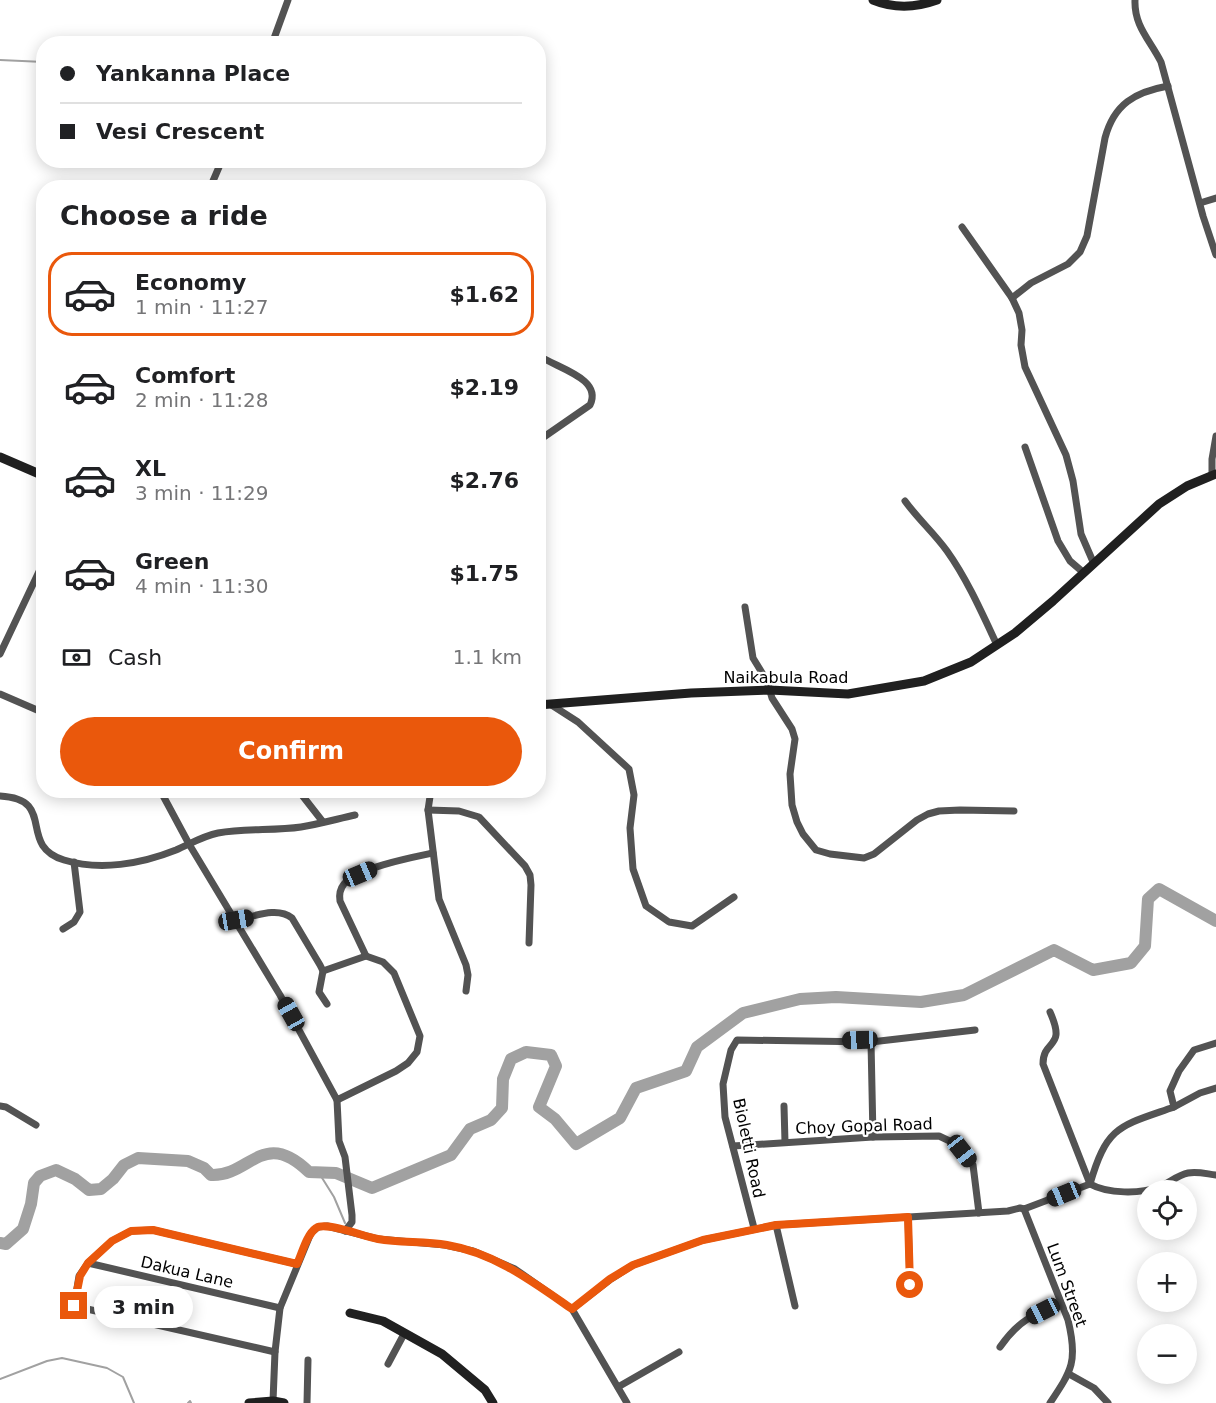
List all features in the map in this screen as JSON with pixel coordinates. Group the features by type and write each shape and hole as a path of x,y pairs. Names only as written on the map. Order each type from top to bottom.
{"street":[{"path":"275,36 288,0"},
{"path":"873,0 900,8 920,6 937,0"},
{"path":"1135,0 1134,10 1138,25 1153,45 1161,62 1216,255"},
{"path":"1012,298 1031,283 1068,264 1080,252 1087,236 1105,138 1110,123 1121,106 1131,99 1150,89 1168,86"},
{"path":"1200,203 1216,198"},
{"path":"962,227 1012,298 1020,319 1021,345 1026,367 1064,446 1071,472 1081,534 1094,564"},
{"path":"546,359 584,380 592,389 594,397 590,405 546,435"},
{"path":"1214,474 1212,459 1216,436"},
{"path":"1026,447 1058,541 1070,561 1084,573"},
{"path":"0,457 36,473"},
{"name":"Naikabula Road","path":"546,704 691,693 770,690 848,694 924,681 971,662 1015,633 1159,504 1187,486 1214,474"},
{"path":"905,501 913,513 934,532 949,554 974,596 997,645"},
{"path":"0,654 36,578"},
{"path":"745,607 753,658 767,681 772,698 792,729 795,739 790,774 792,805 803,834 816,850 864,858 874,854 928,814 960,810 1014,811"},
{"path":"0,694 36,710"},
{"path":"550,704 578,722 629,769 634,795 630,828 633,869 646,906 669,922 692,926 734,897"},
{"path":"0,796 19,799 28,805 33,812 40,844 51,855 74,862 108,865 138,862 202,837 219,833 301,827 354,815"},
{"path":"164,798 189,844 286,1004 337,1100 339,1141 345,1157 352,1222 345,1231"},
{"path":"304,798 323,822"},
{"path":"429,798 428,810 440,905 468,975 466,991"},
{"path":"428,810 459,811 479,817 525,866 530,875 531,885 529,943"},
{"path":"366,956 340,901 339,893 342,885 348,879 393,861 433,853"},
{"path":"63,929 74,922 80,912 74,862"},
{"path":"236,920 277,912 287,914 292,918 322,971 319,992 327,1004"},
{"path":"322,971 366,956 383,962 394,973 420,1036 420,1044 413,1058 396,1071 337,1100"},
{"path":"1050,1012 1057,1028 1057,1038 1043,1056 1043,1064 1087,1185"},
{"path":"873,1137 871,1041 975,1030"},
{"name":"Bioletti Road","path":"754,1228 725,1118 723,1084 731,1050 737,1040 871,1041"},
{"path":"1174,1107 1170,1092 1179,1071 1194,1050 1216,1043"},
{"path":"1087,1185 1098,1157 1107,1141 1119,1128 1216,1088"},
{"path":"0,1106 6,1107 36,1125"},
{"path":"784,1106 784,1142"},
{"name":"Choy Gopal Road","path":"733,1146 873,1137 939,1136 956,1144 973,1165 980,1213"},
{"path":"572,1309 610,1279 633,1265 703,1240 754,1228 1008,1211 1024,1209 1087,1185 1111,1190 1148,1190 1186,1173 1216,1173"},
{"name":"Lum Street","path":"1024,1209 1068,1320 1073,1340 1069,1374 1050,1403"},
{"path":"908,1217 910,1285"},
{"path":"776,1225 795,1306"},
{"path":"273,1401 280,1308 311,1233 318,1227 327,1226 378,1239 445,1245 473,1251 515,1269 572,1309 627,1403"},
{"path":"74,1306 80,1276 88,1263 112,1241 131,1231 153,1230 297,1264"},
{"name":"Dakua Lane","path":"88,1263 280,1308"},
{"path":"1000,1347 1012,1329 1061,1304"},
{"path":"63,1307 74,1306 275,1352"},
{"path":"350,1313 382,1322 442,1354 484,1390 493,1403"},
{"path":"388,1364 404,1334"},
{"path":"618,1388 679,1352"},
{"path":"307,1403 308,1360"},
{"path":"1069,1374 1094,1388 1108,1403"},
{"path":"249,1403 273,1401 284,1403"}],"waterway":[{"path":"0,60 36,62"},
{"path":"0,1243 6,1244 23,1229 31,1204 34,1183 40,1176 56,1170 75,1179 89,1190 101,1189 124,1165 138,1158 188,1161 204,1168 211,1175 225,1174 257,1157 280,1154 293,1159 309,1172 336,1173 372,1188 451,1155 470,1129 491,1120 502,1108 503,1079 511,1059 526,1052 551,1055 556,1066 539,1107 555,1119 576,1144 620,1118 636,1088 686,1071 697,1047 743,1013 800,999 836,997 921,1002 964,995 1054,950 1093,970 1131,963 1145,946 1148,899 1159,889 1216,921"},
{"path":"319,1173 334,1197 345,1223"},
{"path":"0,1379 47,1361 62,1358 107,1368 123,1377 134,1403"},
{"path":"188,1403 190,1401 191,1403"}],"route":[{"path":"74,1306 75,1291 88,1263 112,1241 131,1231 153,1230 297,1264 311,1233 318,1227 327,1226 378,1239 445,1245 473,1251 515,1269 572,1309 610,1279 633,1265 703,1240 776,1225 908,1217 910,1285"}]}
